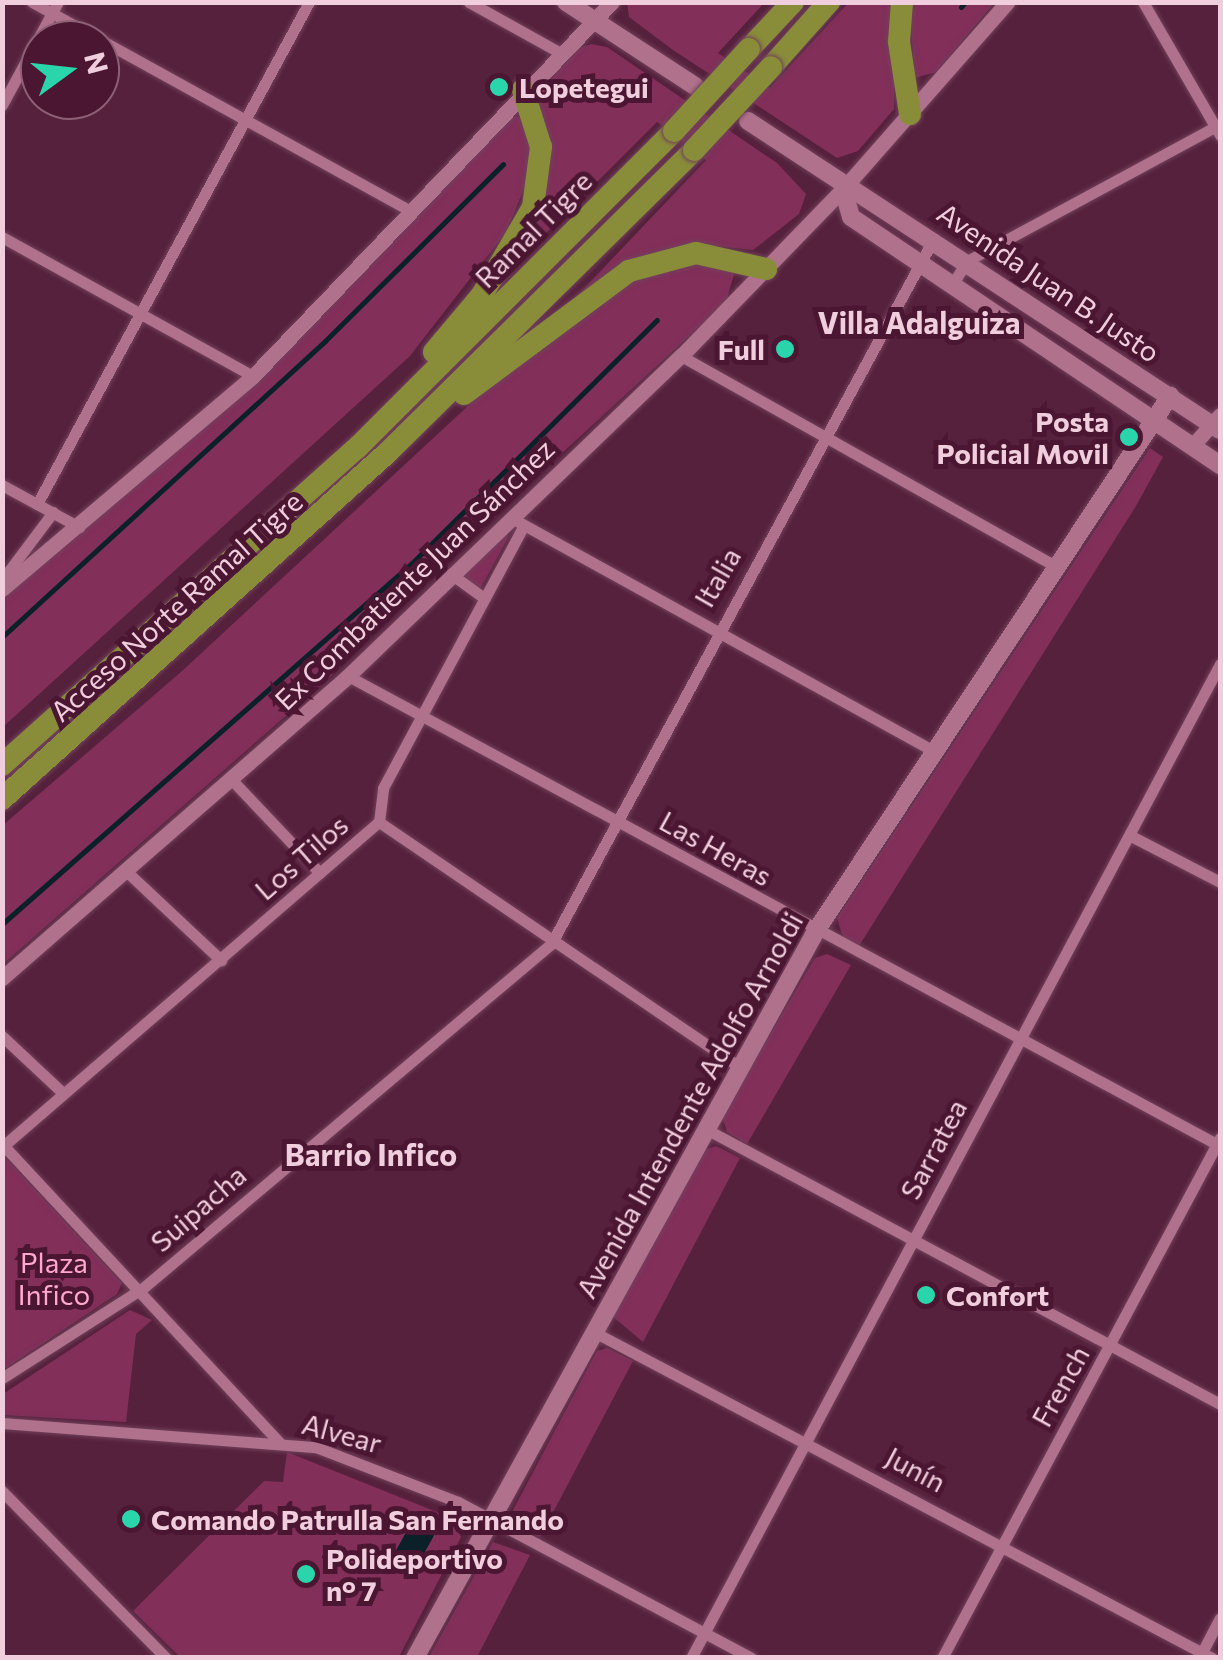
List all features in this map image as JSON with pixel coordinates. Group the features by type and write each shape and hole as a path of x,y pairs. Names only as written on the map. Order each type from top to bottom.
{"highway":[{"name":"Ramal Tigre","path":"357,448 674,131 793,2"},
{"name":"Ramal Tigre","path":"386,454 694,150 829,2"},
{"path":"902,2 899,42 910,114"},
{"path":"357,448 482,295 524,228 542,166 522,90"},
{"path":"386,454 629,271 696,253 766,269"},
{"name":"Acceso Norte Ramal Tigre","path":"2,765 357,448"},
{"name":"Acceso Norte Ramal Tigre","path":"2,799 386,454"},
{"path":"2,757 89,688"}],"main road":[{"path":"566,2 695,86"},
{"path":"584,2 599,20"},
{"name":"Avenida Juan B. Justo","path":"748,121 843,189 881,204 1170,396 1217,422"},
{"name":"Avenida Juan B. Justo","path":"843,189 850,218 1220,464"},
{"name":"Avenida Intendente Adolfo Arnoldi","path":"415,1658 737,1065 816,931 1170,396"}],"street":[{"path":"32,2 55,8 411,210"},
{"path":"37,504 309,2"},
{"path":"469,2 558,52"},
{"path":"2,589 253,376 558,52 599,20 612,2"},
{"name":"Ex Combatiente Juan Sánchez","path":"2,978 348,676 451,574 517,520 843,189 1007,2"},
{"path":"952,285 968,261 1219,128 1143,2"},
{"path":"2,105 55,8"},
{"path":"2,236 253,376"},
{"name":"Italia","path":"552,944 717,628 934,238"},
{"path":"681,356 1054,566"},
{"path":"1192,445 1217,422"},
{"path":"2,485 79,526"},
{"path":"2,580 54,512"},
{"path":"517,520 936,752"},
{"name":"Los Tilos","path":"3,1146 380,822 383,788 484,598 517,520"},
{"path":"451,574 484,598"},
{"name":"Sarratea","path":"691,1658 1220,664"},
{"name":"Las Heras","path":"348,676 816,931 1219,1143"},
{"path":"231,779 320,874"},
{"path":"380,822 552,944 737,1065"},
{"path":"1130,836 1220,882"},
{"path":"125,870 220,960"},
{"name":"Suipacha","path":"2,1378 143,1288 552,944"},
{"path":"2,1036 63,1094"},
{"path":"703,1128 1220,1404"},
{"name":"French","path":"942,1658 1219,1143"},
{"name":"Alvear","path":"3,1146 143,1288 280,1443 388,1472 489,1519 752,1658"},
{"name":"Junín","path":"594,1332 1003,1544 1204,1656"},
{"path":"2,1423 280,1443"},
{"path":"2,1492 166,1658"},
{"path":"1204,1656 1220,1618"}],"green space":[{"path":"627,2 764,3 718,53 770,88 848,3 895,3 894,109 858,151 837,158 673,50 629,17"},
{"path":"909,3 994,3 936,72 915,78"},
{"path":"591,44 607,47 777,163 806,194 799,214 753,250 706,245 574,299 706,160 657,122 492,287 532,217 539,92 579,48"},
{"path":"511,114 523,119 532,138 526,183 507,231 410,356 3,727 3,598 259,379"},
{"path":"696,263 735,271 726,302 442,564 329,678 3,964 2,826 181,672 496,380 620,285"},
{"path":"1150,448 1163,457 1136,506 859,946 843,938 837,918"},
{"path":"507,534 508,538 479,591 461,577"},
{"path":"827,954 851,965 747,1144 727,1132 722,1116 815,958"},
{"path":"716,1146 740,1158 643,1342 612,1316 701,1151"},
{"name":"Plaza Infico","path":"4,1156 122,1283 117,1294 3,1370"},
{"path":"130,1310 152,1320 136,1334 126,1422 3,1415 3,1394"},
{"path":"607,1348 633,1361 540,1537 517,1526 513,1510 597,1351"},
{"name":"Polideportivo n° 7","path":"287,1452 452,1518 461,1537 399,1657 180,1657 133,1611 264,1481 283,1482"},
{"path":"493,1542 530,1555 477,1657 429,1657"}],"water":[{"path":"414,1518 437,1531 411,1577 388,1564"}],"waterway":[{"path":"961,7 965,2"},
{"path":"2,637 325,341 503,164"},
{"path":"2,924 412,563 657,320"}],"place":[{"name":"Lopetegui","path":"499,87"},
{"name":"Full","path":"785,349"},
{"name":"Posta Policial Movil","path":"1129,437"},
{"name":"Confort","path":"926,1295"},
{"name":"Comando Patrulla San Fernando","path":"131,1519"},
{"name":"Polideportivo n° 7","path":"306,1574"}],"district":[{"name":"Villa Adalguiza","path":"919,322"},
{"name":"Barrio Infico","path":"371,1154"}]}
